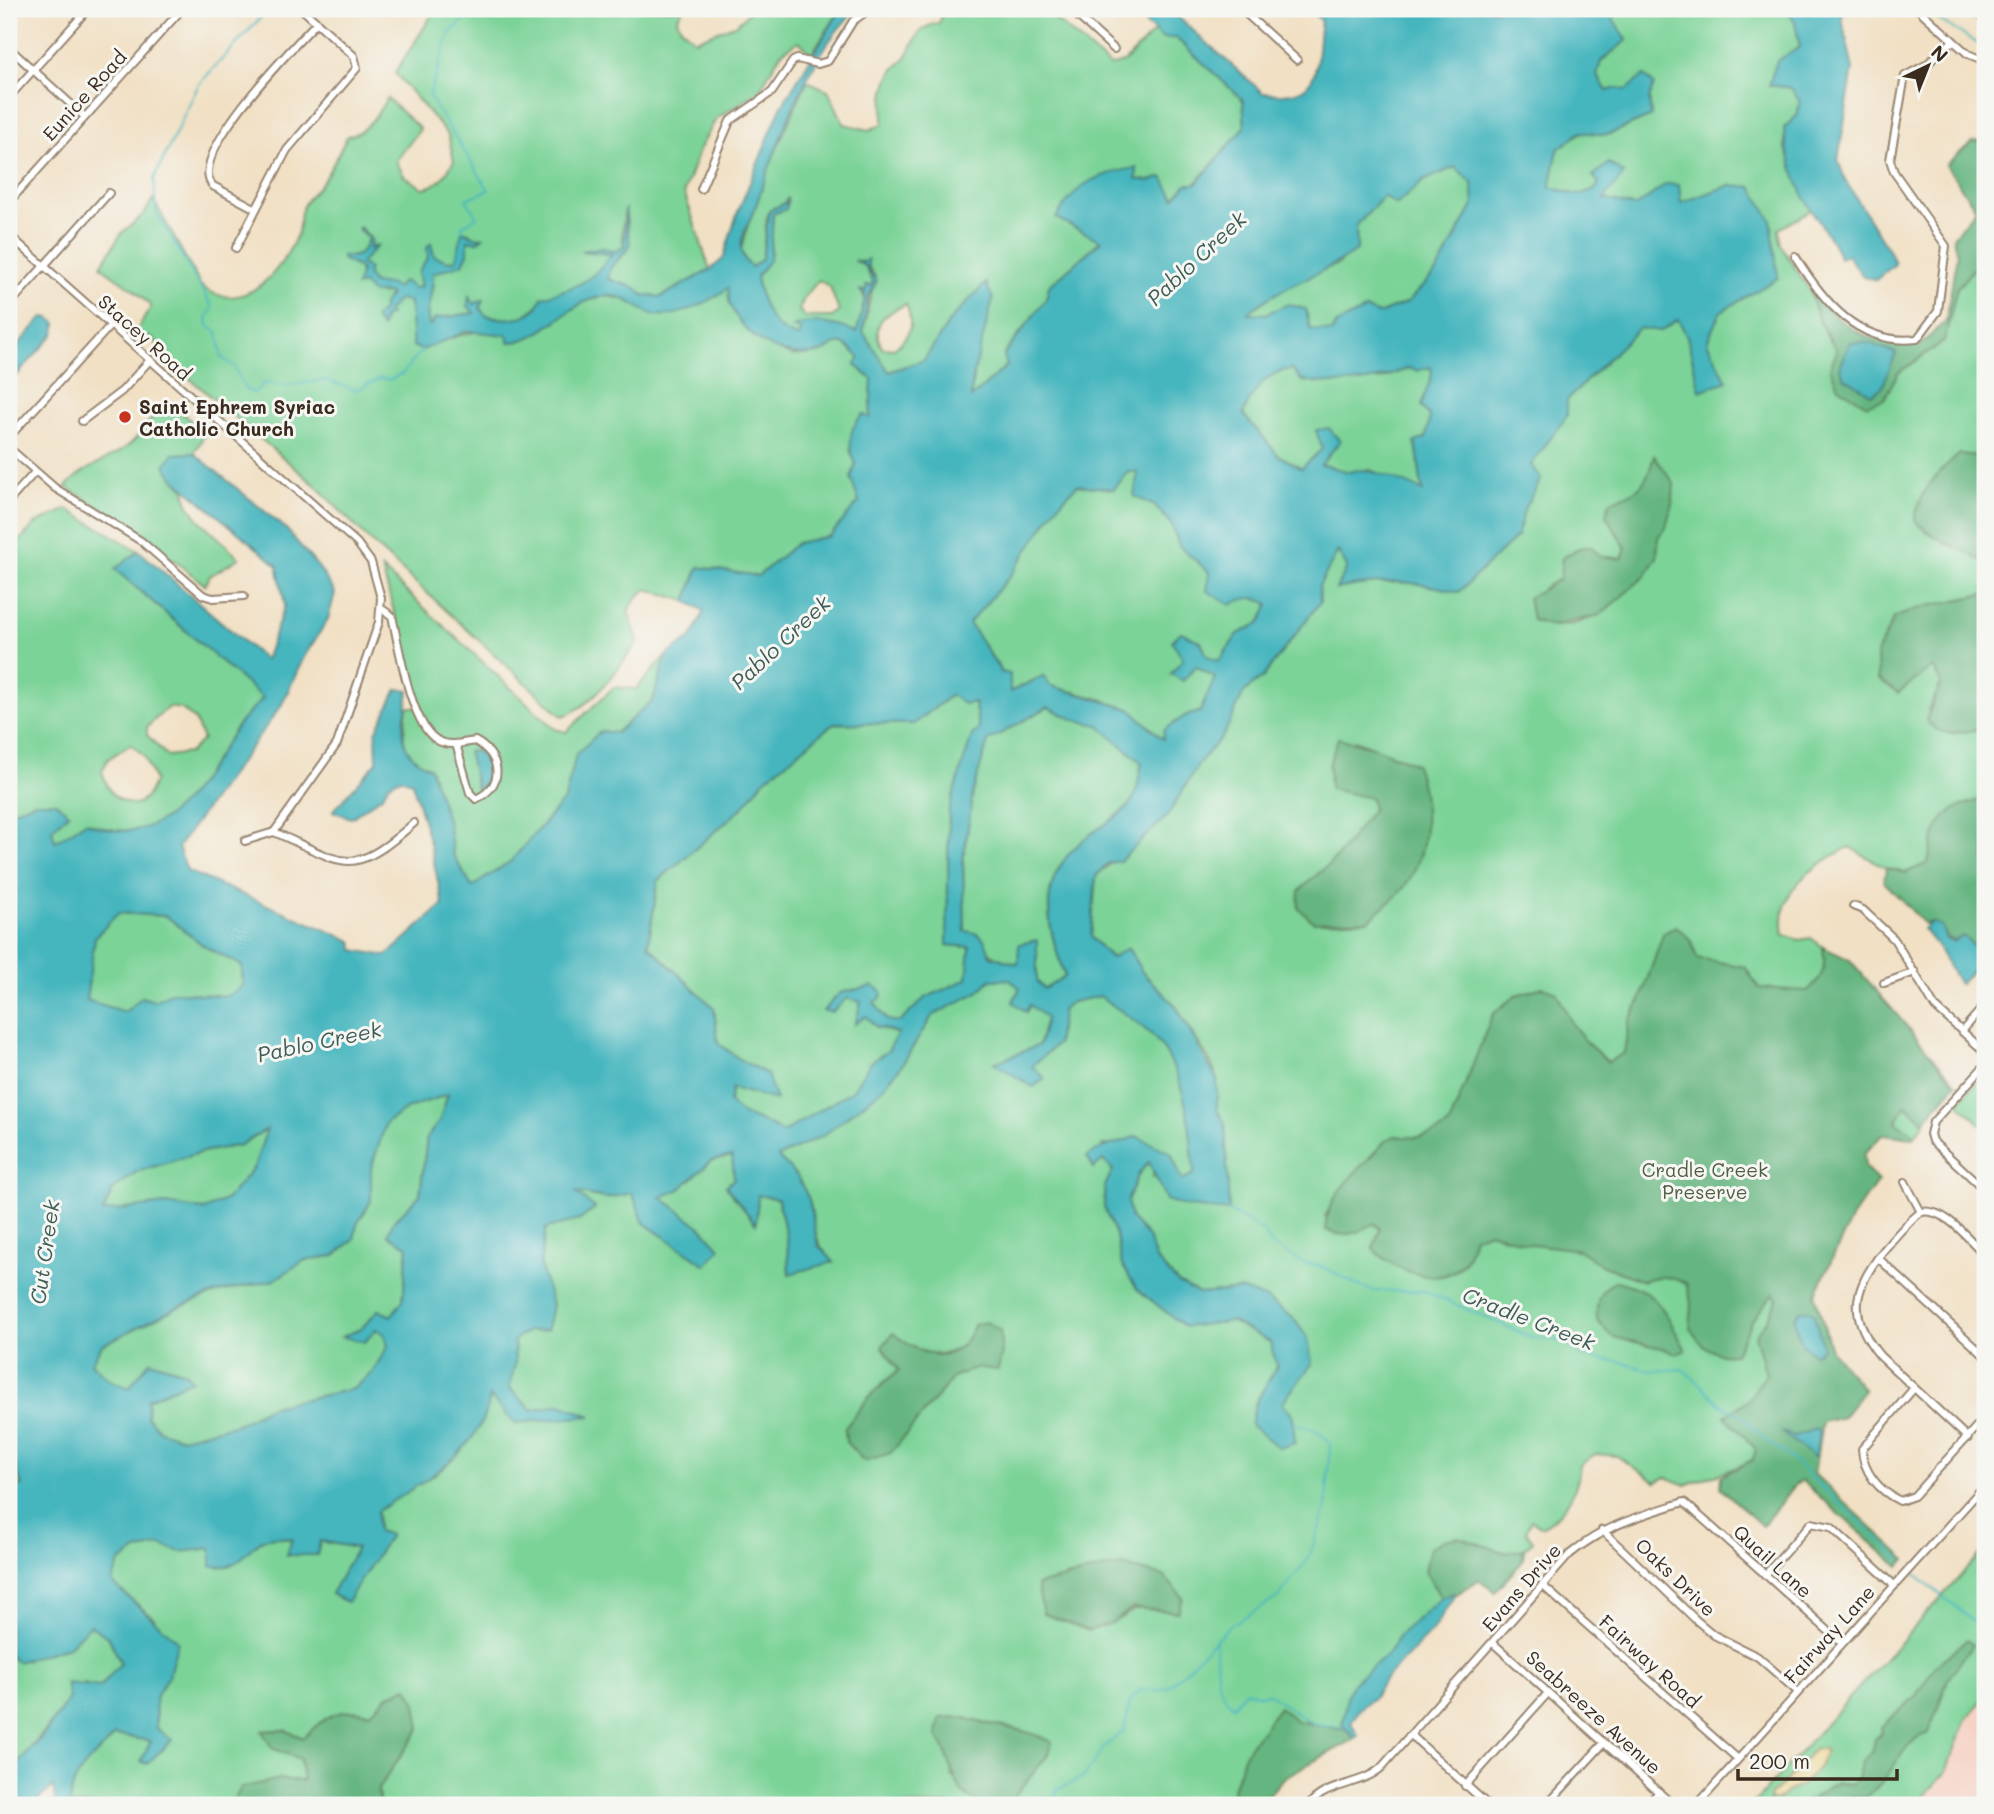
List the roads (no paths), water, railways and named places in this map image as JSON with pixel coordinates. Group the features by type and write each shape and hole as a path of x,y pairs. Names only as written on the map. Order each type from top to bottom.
{"highway":[{"path":"1977,9 1985,17"}],"street":[{"path":"9,97 88,9"},
{"name":"Eunice Road","path":"9,202 182,9"},
{"path":"236,248 287,150 352,77 357,62 302,9"},
{"path":"701,190 730,121 772,92 793,61 818,64 828,61 853,21 870,9"},
{"path":"1070,9 1114,49"},
{"path":"1241,9 1297,60"},
{"path":"1918,9 1977,60 1985,61"},
{"path":"256,208 213,186 206,176 206,167 237,112 317,22"},
{"path":"1795,256 1814,286 1839,316 1863,329 1900,341 1917,339 1938,311 1947,251 1945,241 1894,173 1890,160 1905,76 1926,65 1953,41"},
{"path":"9,48 85,117"},
{"path":"9,305 109,193"},
{"name":"Stacey Road","path":"9,235 357,544 371,562 382,609"},
{"path":"9,437 110,326"},
{"path":"82,421 122,391 149,361"},
{"path":"9,448 71,499 141,541 203,595 214,598 244,596"},
{"path":"9,501 35,472"},
{"path":"245,841 274,832 337,744 382,609 391,616 419,718 439,742 456,744 475,741 487,747 498,766 492,786 476,799 470,793 456,744"},
{"path":"274,832 338,860 353,863 379,853 414,823"},
{"path":"1853,906 1863,911 1894,939 1935,1007 1985,1052"},
{"path":"1884,983 1916,972"},
{"path":"1963,1030 1985,1005"},
{"path":"1985,1065 1933,1122 1930,1132 1932,1142 1985,1190"},
{"path":"1905,1182 1921,1212"},
{"path":"1968,1438 1869,1343 1857,1310 1861,1281 1878,1258 1921,1212 1931,1211 1942,1215 1985,1255"},
{"path":"1878,1258 1985,1356"},
{"path":"1914,1388 1864,1444 1862,1456 1868,1472 1877,1485 1893,1497 1907,1500 1920,1490 1985,1417"},
{"name":"Fairway Lane","path":"1697,1805 1985,1485"},
{"name":"Evans Drive","path":"1308,1805 1322,1793 1374,1774 1570,1554 1602,1530 1684,1502"},
{"name":"Quail Lane","path":"1684,1502 1842,1643"},
{"path":"1765,1575 1811,1523 1831,1527 1894,1585"},
{"name":"Oaks Drive","path":"1602,1530 1714,1635 1758,1657 1798,1692"},
{"name":"Fairway Road","path":"1542,1586 1738,1759"},
{"name":"Seabreeze Avenue","path":"1493,1643 1673,1805"},
{"path":"1465,1786 1548,1693"},
{"path":"1411,1735 1488,1805"},
{"path":"1547,1805 1603,1744"},
{"path":"1647,1805 1658,1792"}],"water":[{"path":"841,9 858,9 825,47 797,99 741,243 743,257 752,267 762,259 769,211 785,203 788,198 786,209 773,214 770,259 756,277 764,306 773,322 798,337 801,330 793,328 808,323 833,325 857,332 865,298 865,294 859,290 866,291 866,285 871,286 873,282 865,266 854,260 862,263 868,259 868,269 877,281 868,297 863,332 889,372 924,360 952,318 986,283 993,299 972,380 971,398 1007,366 1004,355 1046,299 1049,286 1101,241 1056,218 1080,188 1110,173 1137,168 1136,179 1149,181 1163,177 1174,198 1187,184 1196,184 1245,127 1243,100 1176,38 1162,38 1130,9 1169,9 1263,93 1283,94 1307,86 1313,77 1321,20 1307,9 1616,9 1613,19 1627,40 1601,61 1597,75 1607,91 1617,88 1627,90 1644,75 1654,85 1649,99 1651,116 1607,135 1581,132 1558,149 1550,187 1578,195 1596,189 1599,183 1593,176 1609,163 1624,174 1604,199 1636,207 1666,184 1679,185 1681,203 1731,185 1752,187 1771,219 1778,278 1720,312 1707,342 1727,381 1700,391 1687,336 1678,319 1661,331 1639,328 1567,400 1567,416 1531,465 1541,479 1525,507 1517,536 1459,592 1398,582 1336,589 1347,567 1338,551 1319,586 1320,602 1263,677 1244,692 1224,734 1199,763 1168,815 1120,861 1108,863 1096,876 1091,937 1111,958 1128,948 1142,972 1175,1005 1217,1079 1217,1110 1225,1123 1229,1211 1187,1207 1166,1200 1149,1162 1139,1173 1127,1201 1131,1219 1148,1237 1156,1259 1178,1283 1199,1294 1243,1290 1266,1299 1293,1318 1308,1338 1312,1364 1282,1403 1293,1416 1295,1443 1279,1448 1251,1425 1255,1404 1277,1366 1270,1342 1231,1321 1185,1327 1137,1289 1122,1265 1116,1236 1104,1207 1105,1186 1113,1170 1103,1160 1094,1168 1087,1157 1099,1149 1136,1136 1171,1153 1182,1180 1194,1174 1184,1096 1166,1053 1145,1029 1100,996 1072,1002 1063,1008 1057,1044 1032,1066 1045,1079 1033,1087 994,1063 1039,1045 1046,1018 1030,1005 1026,1012 1013,1002 1020,988 1009,979 990,980 978,992 932,1016 900,1068 880,1091 824,1135 778,1157 797,1176 809,1199 818,1245 834,1262 789,1274 787,1240 778,1199 758,1195 756,1224 726,1186 734,1179 732,1156 711,1161 680,1189 661,1197 702,1228 720,1248 706,1265 644,1223 632,1193 606,1198 575,1192 595,1208 580,1220 546,1228 540,1264 552,1305 547,1330 528,1331 514,1340 515,1364 509,1388 532,1410 560,1404 591,1416 515,1423 490,1397 484,1417 462,1450 430,1477 377,1511 378,1531 390,1535 347,1602 331,1594 357,1548 320,1541 317,1555 287,1555 292,1539 268,1538 254,1545 237,1562 226,1566 211,1566 211,1548 181,1552 161,1545 137,1551 119,1563 112,1583 178,1641 169,1675 155,1698 156,1728 172,1740 147,1764 141,1761 151,1741 115,1735 79,1774 71,1794 70,1805 56,1805 53,1787 32,1805 9,1805 9,1773 41,1738 69,1699 66,1683 100,1687 121,1663 109,1638 90,1625 68,1647 17,1662 9,1656 9,1489 22,1486 9,1443 9,812 36,802 55,802 69,813 52,829 55,842 86,822 113,830 137,830 158,822 176,810 192,792 237,727 263,698 115,569 139,551 265,660 285,605 277,565 175,480 165,465 173,454 194,453 286,529 319,568 335,593 328,619 304,657 281,706 178,847 187,871 352,941 354,950 386,956 443,905 430,844 412,782 400,778 389,784 382,796 351,818 333,811 377,762 376,732 397,689 409,690 403,736 405,745 418,761 430,768 448,822 453,855 472,887 511,861 565,799 576,754 601,731 616,733 653,700 667,655 692,637 704,611 686,601 699,567 758,576 797,543 830,536 859,502 851,478 856,464 850,444 854,425 863,414 870,418 872,379 855,365 860,358 843,344 836,344 821,352 805,354 792,354 768,346 757,339 739,320 730,304 728,288 690,309 668,315 649,313 622,298 604,296 579,305 522,340 509,342 508,335 467,331 422,350 413,346 410,302 399,299 388,311 390,315 383,318 382,328 374,318 383,311 383,304 390,295 372,293 363,284 356,287 361,272 359,267 343,260 342,256 356,256 365,247 368,237 358,229 360,227 371,239 369,249 378,245 361,263 369,269 367,273 373,284 389,284 396,288 404,281 414,288 421,287 418,272 428,257 427,247 431,243 434,256 448,261 456,260 462,231 478,238 483,237 478,242 468,240 468,253 463,264 433,273 429,325 433,324 434,319 474,313 468,306 469,296 474,304 483,300 480,308 485,315 518,317 533,311 542,297 582,283 597,272 612,254 580,251 604,248 614,252 624,247 625,208 630,246 610,268 608,279 636,288 643,295 661,297 710,270 723,259 737,214 781,107","holes":["1455,167 1472,183 1474,204 1437,271 1408,302 1379,314 1366,309 1336,324 1332,332 1310,329 1306,309 1288,304 1266,314 1248,313 1274,295 1357,250 1356,226 1384,196 1396,205 1423,181","1431,367 1432,375 1421,406 1430,417 1426,438 1415,442 1423,491 1375,472 1350,472 1321,465 1340,441 1329,428 1316,430 1322,449 1302,468 1279,456 1243,414 1262,384 1283,371 1292,369 1302,381 1344,383 1369,381 1409,368 1416,371","1128,472 1138,472 1134,496 1155,506 1172,525 1179,546 1209,572 1207,591 1231,605 1250,598 1269,604 1260,623 1238,634 1219,661 1207,656 1201,642 1181,632 1172,641 1183,659 1171,674 1183,681 1196,666 1215,678 1200,712 1185,716 1164,730 1163,739 1130,709 1051,686 1043,676 1010,692 1010,674 1001,672 969,623 1011,575 1058,505 1077,485 1114,489","951,695 964,704 974,702 979,729 972,735 949,809 947,945 970,947 967,979 925,998 900,1022 887,1020 874,1002 881,998 882,991 873,986 840,993 823,1011 832,1012 847,998 861,1002 855,1024 866,1016 876,1027 898,1033 888,1051 871,1062 853,1090 782,1133 741,1113 729,1102 732,1088 776,1100 767,1074 742,1061 718,1043 714,1008 648,945 658,881 742,808 764,780 834,723 914,724","1048,707 1075,720 1098,725 1142,763 1136,790 1128,806 1077,845 1063,861 1054,878 1049,914 1065,976 1044,989 1037,981 1037,940 1019,944 1018,964 990,956 983,938 976,933 965,931 963,861 973,792 988,741","118,913 166,916 204,946 242,966 243,986 227,996 173,992 154,1001 142,997 125,1012 86,1000 95,937","448,1094 439,1122 427,1137 420,1195 393,1222 388,1235 408,1246 403,1300 391,1316 378,1310 362,1328 342,1337 365,1342 376,1329 384,1334 388,1346 372,1373 353,1389 272,1406 238,1424 182,1438 160,1431 147,1417 148,1399 192,1380 185,1372 150,1361 129,1388 109,1380 91,1363 102,1345 178,1307 219,1292 274,1280 305,1260 334,1256 354,1239 357,1224 371,1201 371,1168 386,1123 408,1108","267,1129 254,1167 227,1199 205,1210 165,1204 103,1212 112,1191 136,1172 202,1152 240,1145"]},
{"path":"1787,9 1843,9 1842,19 1853,69 1838,160 1845,180 1895,264 1876,280 1863,276 1847,255 1840,258 1807,202 1793,171 1784,128 1797,116 1800,102 1791,88 1769,85 1777,61 1800,47 1795,22"},
{"path":"43,317 50,318 57,324 54,334 9,384 9,355"},
{"path":"1850,342 1869,343 1896,353 1882,388 1871,394 1844,377 1840,368"},
{"path":"468,751 481,755 487,765 490,775 481,788 477,789"},
{"path":"1932,922 1941,926 1946,939 1953,942 1963,936 1973,946 1985,947 1985,958 1959,984 1939,949 1923,929"},
{"path":"1810,1310 1814,1314 1823,1347 1814,1354 1800,1339 1794,1318 1800,1311"},
{"path":"1816,1429 1819,1433 1815,1458 1781,1432 1795,1436"},
{"path":"1453,1593 1454,1596 1432,1631 1385,1679 1374,1697 1359,1709 1351,1723 1358,1736 1355,1739 1342,1724 1352,1685 1385,1656 1398,1636 1441,1598"}],"waterway":[{"path":"462,231 462,226 477,217 466,199 489,190 429,96 449,34 476,9"},
{"path":"1928,9 1939,20 1985,48"},
{"path":"265,13 199,84 154,179 156,212 213,308 207,318 208,326 218,333 222,358 234,366 246,390 254,393 264,383 285,386 325,380 356,390 381,378 389,380 402,374 422,350"},
{"name":"Cradle Creek","path":"1229,1211 1263,1231 1271,1244 1303,1263 1321,1266 1359,1286 1374,1291 1424,1291 1531,1337 1563,1341 1583,1357 1621,1362 1650,1371 1682,1369 1721,1405 1743,1417 1767,1441 1784,1452 1901,1560"},
{"path":"1053,1805 1057,1790 1085,1776 1105,1746 1124,1731 1130,1701 1140,1690 1169,1687 1229,1626 1277,1598 1309,1558 1326,1508 1330,1443 1318,1431 1294,1423"},
{"name":"Cradle Creek","path":"1914,1573 1985,1631"},
{"path":"1216,1642 1219,1684 1233,1706 1246,1690 1260,1695 1269,1694 1312,1723 1344,1728"}],"place":[{"name":"Saint Ephrem Syriac Catholic Church","path":"125,417"}],"water label":[{"name":"Pablo Creek","path":"1196,258"},
{"name":"Pablo Creek","path":"780,642"},
{"name":"Pablo Creek","path":"319,1041"},
{"name":"Cut Creek","path":"44,1252"}],"park label":[{"name":"Cradle Creek Preserve","path":"1705,1180"}]}
